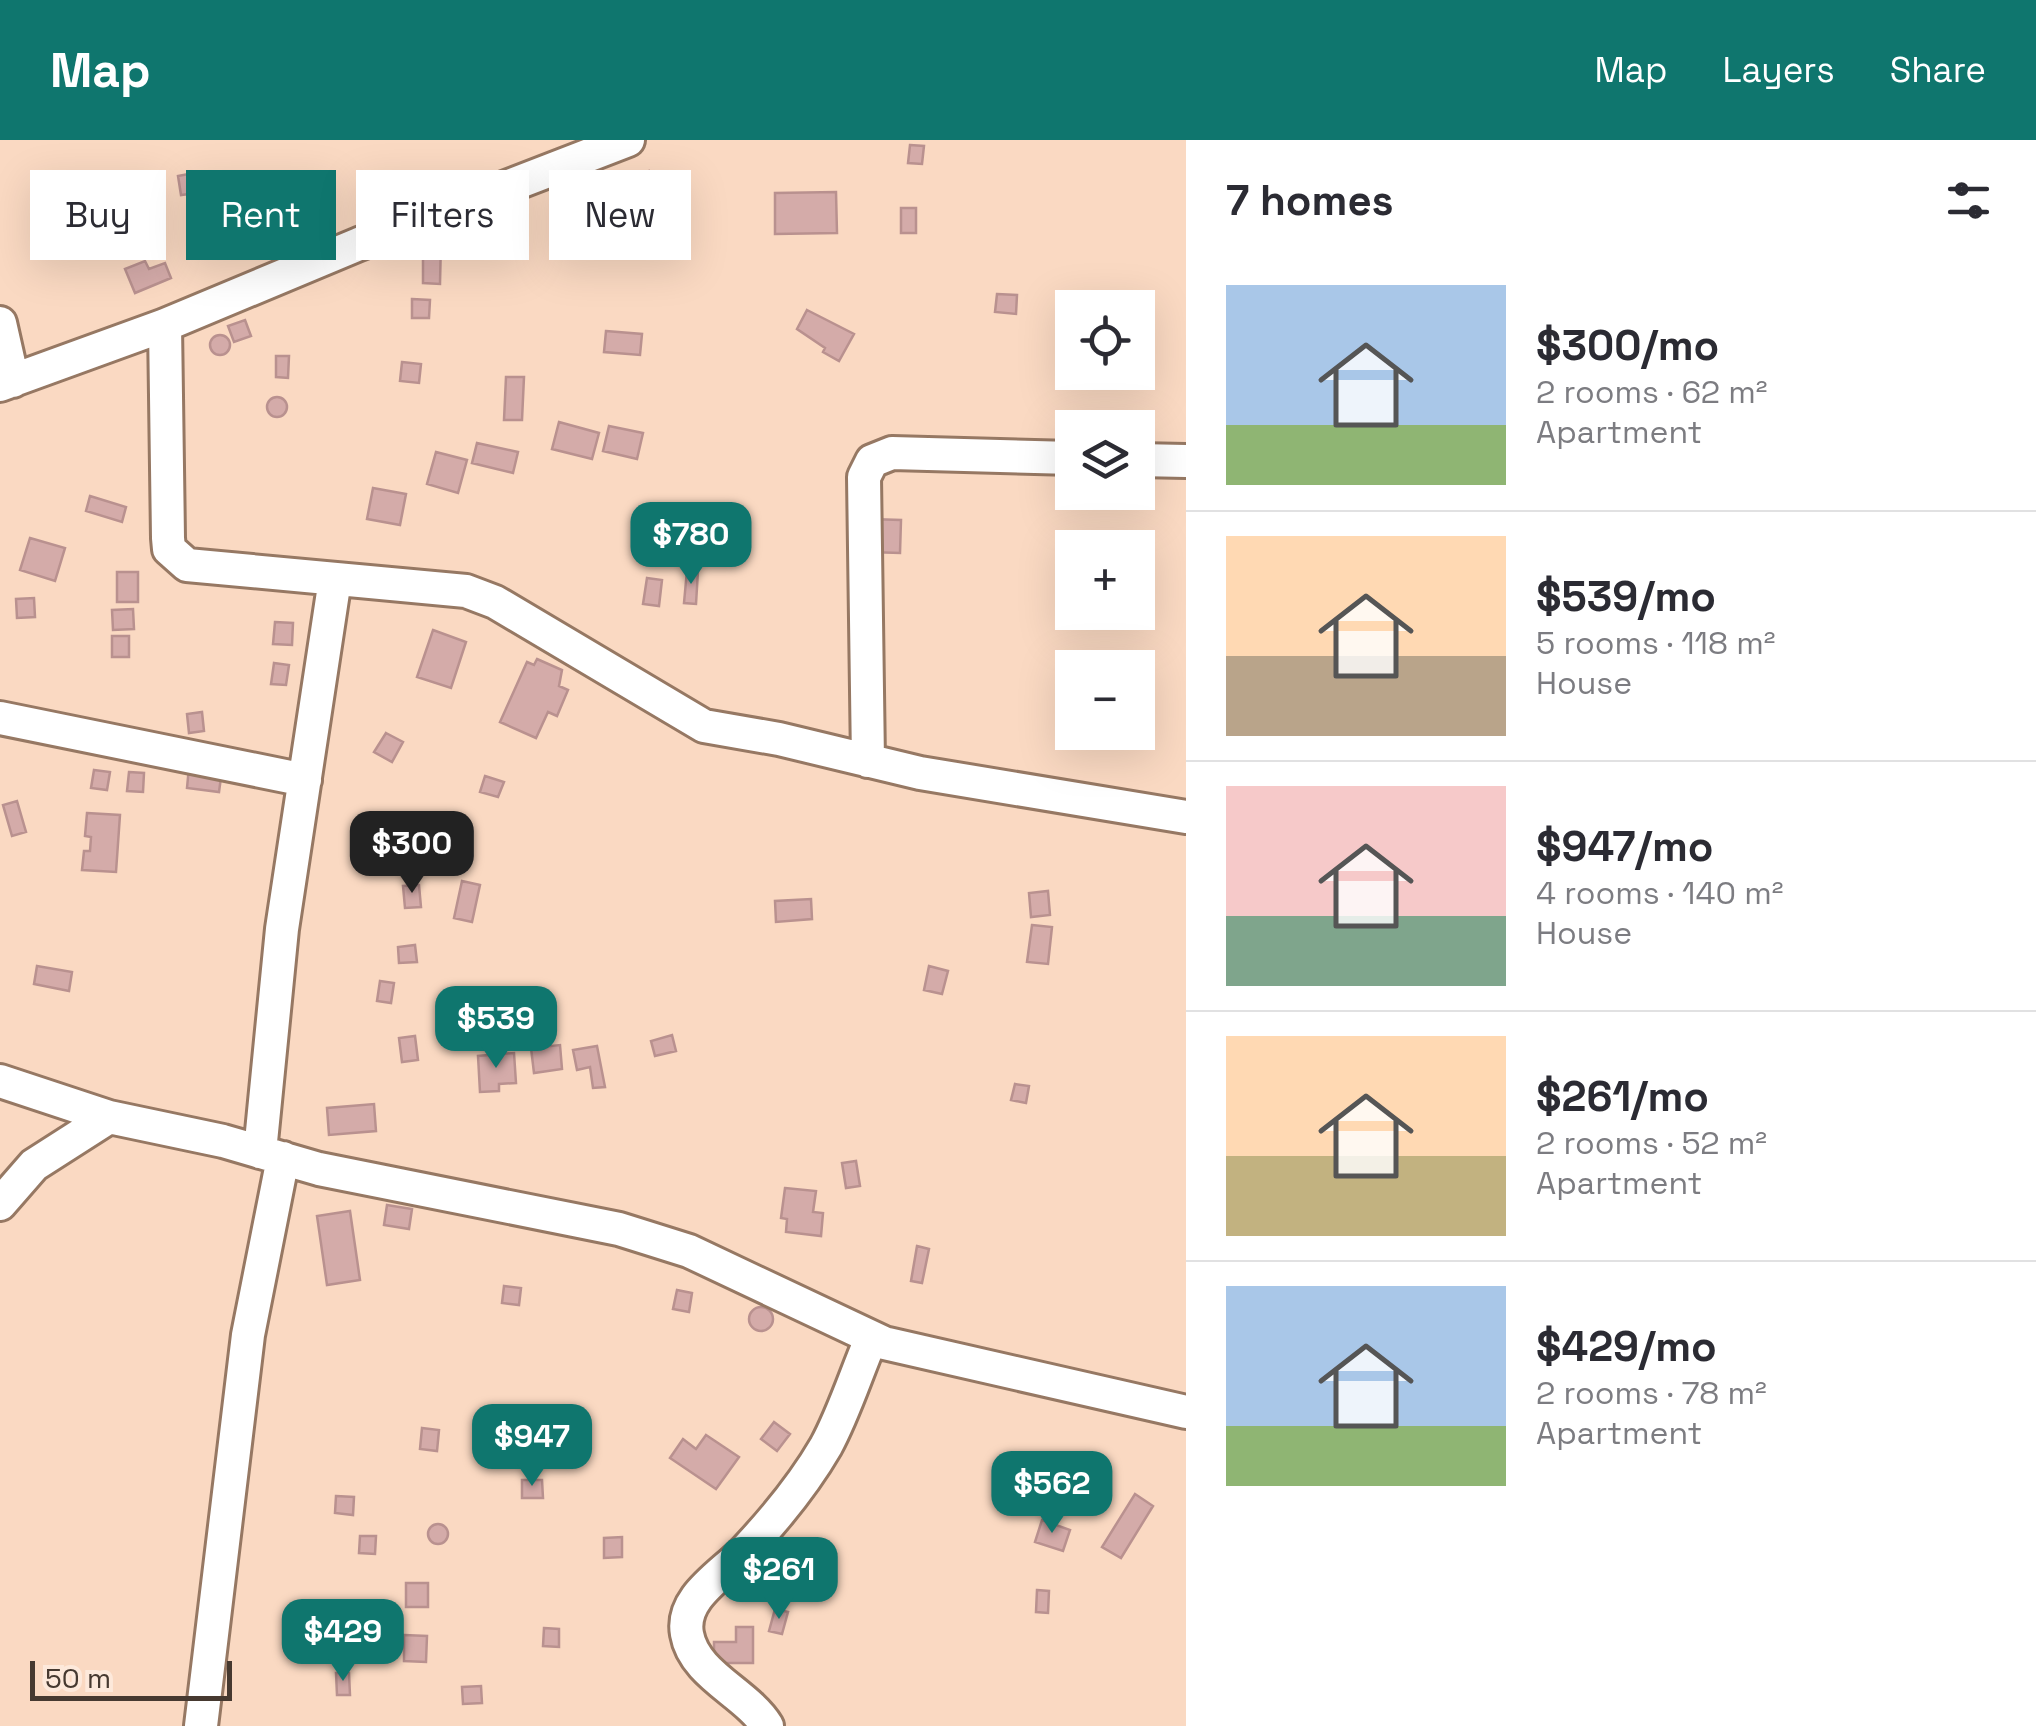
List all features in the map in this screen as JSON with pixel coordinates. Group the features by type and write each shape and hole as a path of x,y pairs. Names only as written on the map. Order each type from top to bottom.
{"street":[{"path":"0,323 6,383 165,325 359,244 628,140"},
{"path":"165,325 169,549 187,565 466,590 494,602 704,726 778,739 920,773 1186,817"},
{"path":"868,761 864,510 867,468 872,461 892,453 1055,458"},
{"path":"1155,460 1186,461"},
{"path":"201,1726 271,1155 282,929 335,579"},
{"path":"0,718 305,780"},
{"path":"0,1081 109,1116 319,1169 619,1229 689,1251 871,1339 1186,1412"},
{"path":"0,1204 34,1164 109,1116"},
{"path":"767,1726 701,1662 687,1635 686,1614 693,1602 777,1517 806,1477 828,1443 871,1339"}],"building":[{"path":"910,145 924,146 922,164 908,163"},
{"path":"186,174 186,194 181,195 178,176"},
{"path":"836,192 837,233 775,234 775,193"},
{"path":"901,208 916,208 916,233 901,233"},
{"path":"423,260 441,260 440,284 423,283"},
{"path":"145,261 149,269 165,263 171,278 135,293 125,269"},
{"path":"997,294 1017,295 1016,314 995,312"},
{"path":"412,299 430,300 429,318 412,318"},
{"path":"807,310 854,334 839,361 797,329"},
{"path":"245,320 251,336 234,342 228,326"},
{"path":"606,331 642,334 640,355 604,352"},
{"path":"220,335 230,345 220,355 210,345"},
{"path":"276,356 289,356 288,378 276,377"},
{"path":"402,362 421,364 419,383 400,381"},
{"path":"506,377 524,377 522,420 504,420"},
{"path":"277,397 287,407 277,417 267,407"},
{"path":"559,422 599,433 592,459 552,449"},
{"path":"609,426 643,433 637,459 603,451"},
{"path":"477,443 518,452 513,473 472,463"},
{"path":"436,452 467,460 458,493 427,484"},
{"path":"373,488 406,494 400,525 367,519"},
{"path":"90,496 126,507 122,522 86,511"},
{"path":"870,519 901,520 900,553 869,552"},
{"path":"30,538 65,548 55,581 20,570"},
{"path":"687,570 698,571 696,604 684,603"},
{"path":"117,572 138,572 138,602 117,602"},
{"path":"647,578 662,580 659,606 643,604"},
{"path":"34,598 35,617 17,618 16,599"},
{"path":"133,609 134,629 113,630 112,610"},
{"path":"275,622 293,623 292,645 273,644"},
{"path":"433,630 466,642 451,688 417,677"},
{"path":"112,636 129,636 129,657 112,657"},
{"path":"537,659 562,670 559,686 568,690 557,716 548,712 536,738 500,722 527,662 534,665"},
{"path":"274,663 289,665 286,685 271,684"},
{"path":"202,712 204,731 189,733 187,714"},
{"path":"386,733 403,742 392,762 374,752"},
{"path":"189,767 222,770 219,792 187,788"},
{"path":"94,770 110,772 107,790 91,788"},
{"path":"129,772 144,773 143,792 127,791"},
{"path":"485,776 504,782 498,797 480,792"},
{"path":"17,801 26,832 12,836 3,805"},
{"path":"87,813 120,815 116,872 82,870 84,851 90,851 91,837 85,836"},
{"path":"462,881 480,885 472,922 454,918"},
{"path":"419,885 421,907 405,908 403,886"},
{"path":"1048,891 1050,915 1031,917 1029,893"},
{"path":"811,899 812,919 776,922 775,901"},
{"path":"1032,925 1052,927 1048,964 1027,962"},
{"path":"415,945 417,962 399,963 398,947"},
{"path":"37,966 72,972 69,991 34,984"},
{"path":"929,966 948,971 942,994 924,990"},
{"path":"380,981 394,983 391,1003 377,1001"},
{"path":"672,1035 676,1051 655,1056 651,1041"},
{"path":"415,1036 418,1060 402,1062 399,1038"},
{"path":"560,1045 562,1069 534,1073 531,1048"},
{"path":"597,1046 605,1087 593,1088 590,1067 577,1070 573,1050"},
{"path":"514,1053 516,1083 499,1084 499,1091 480,1092 478,1056"},
{"path":"1015,1084 1029,1086 1026,1103 1011,1100"},
{"path":"374,1104 376,1131 329,1135 327,1108"},
{"path":"856,1161 860,1186 846,1188 842,1163"},
{"path":"785,1188 816,1191 813,1212 823,1213 821,1236 786,1232 787,1219 781,1218"},
{"path":"387,1205 412,1209 409,1229 384,1225"},
{"path":"350,1211 360,1280 327,1285 317,1216"},
{"path":"917,1246 929,1249 922,1283 911,1281"},
{"path":"504,1286 521,1288 519,1305 502,1303"},
{"path":"677,1290 692,1293 689,1312 673,1309"},
{"path":"761,1307 773,1319 761,1331 749,1319"},
{"path":"774,1422 790,1434 777,1451 761,1439"},
{"path":"422,1428 439,1430 437,1451 420,1449"},
{"path":"706,1435 739,1457 716,1489 670,1458 683,1439 696,1449"},
{"path":"562,1447 565,1463 550,1466 547,1450"},
{"path":"1029,1453 1047,1463 1037,1481 1018,1471"},
{"path":"522,1480 542,1480 543,1498 522,1498"},
{"path":"1135,1494 1153,1506 1121,1558 1102,1547"},
{"path":"336,1496 354,1497 353,1515 335,1513"},
{"path":"1042,1520 1070,1530 1063,1551 1035,1542"},
{"path":"438,1524 448,1534 438,1544 428,1534"},
{"path":"360,1536 376,1536 375,1554 359,1553"},
{"path":"622,1537 622,1557 604,1558 604,1538"},
{"path":"821,1551 836,1554 833,1575 818,1572"},
{"path":"406,1583 428,1583 428,1607 406,1607"},
{"path":"1037,1590 1049,1591 1048,1613 1036,1612"},
{"path":"775,1609 788,1612 782,1634 769,1631"},
{"path":"393,1614 395,1634 376,1636 374,1616"},
{"path":"736,1627 753,1627 753,1663 714,1663 714,1642 736,1642"},
{"path":"544,1628 559,1629 559,1647 543,1646"},
{"path":"404,1635 427,1636 426,1662 404,1661"},
{"path":"364,1642 381,1642 381,1659 364,1659"},
{"path":"336,1673 349,1673 350,1695 337,1695"},
{"path":"481,1686 482,1703 463,1704 462,1687"}]}
